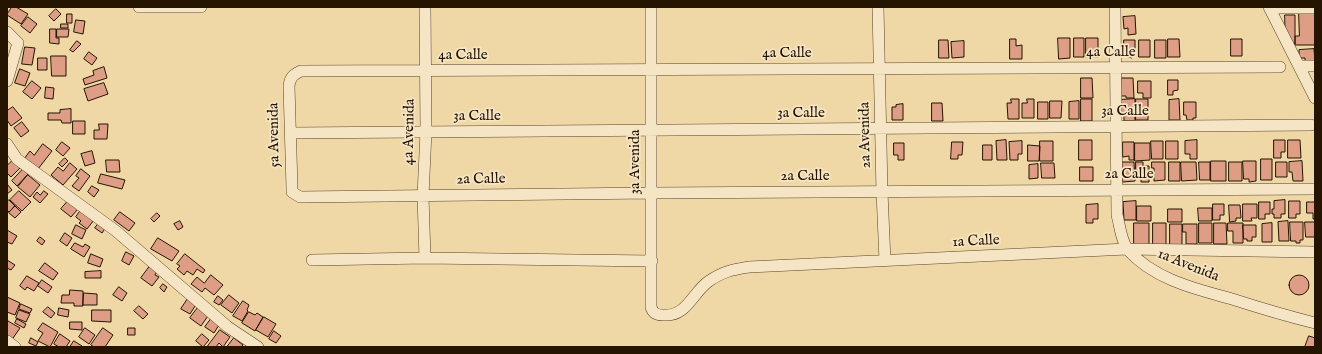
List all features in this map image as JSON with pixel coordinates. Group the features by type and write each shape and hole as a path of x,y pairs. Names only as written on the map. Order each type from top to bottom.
{"street":[{"path":"139,7 201,7"},
{"name":"4a Avenida","path":"425,7 426,132 423,196 425,258"},
{"name":"3a Avenida","path":"651,7 651,307 653,312 656,314"},
{"name":"2a Avenida","path":"878,7 885,261"},
{"name":"1a Avenida","path":"1115,7 1117,215 1122,237 1127,249 1146,266 1159,274 1181,283 1315,323"},
{"path":"1315,8 1270,8 1315,98"},
{"path":"7,32 18,43 7,80"},
{"path":"1299,66 1315,66"},
{"name":"4a Calle","path":"294,74 302,71 1280,67"},
{"name":"5a Avenida","path":"294,74 290,80 289,86 292,192 295,195"},
{"name":"3a Calle","path":"290,133 1311,125"},
{"path":"7,144 17,159 116,230 228,328 258,347"},
{"name":"2a Calle","path":"295,195 300,197 652,193 1315,189"},
{"name":"1a Calle","path":"656,314 672,316 682,310 707,282 724,272 750,267 1127,249 1315,252"},
{"path":"312,260 425,258 652,261"},
{"path":"7,341 15,347"}],"building":[{"path":"12,7 16,7 28,14 21,24 7,15"},
{"path":"56,9 61,14 54,21 49,16"},
{"path":"1299,13 1315,13 1315,45 1295,45 1295,36 1299,36"},
{"path":"67,14 72,14 72,23 67,23"},
{"path":"1285,15 1295,15 1295,44 1286,44"},
{"path":"1135,16 1136,34 1128,35 1128,28 1124,29 1123,17"},
{"path":"28,17 37,24 30,33 21,26"},
{"path":"76,20 85,21 83,34 74,32"},
{"path":"61,24 68,24 68,28 61,28"},
{"path":"50,29 56,29 56,38 59,38 59,44 50,43"},
{"path":"57,29 69,29 68,37 57,37"},
{"path":"1058,38 1070,38 1070,58 1059,59"},
{"path":"1074,38 1084,38 1084,57 1074,57"},
{"path":"1086,38 1098,38 1098,57 1086,57"},
{"path":"1010,39 1016,39 1016,46 1022,45 1022,59 1010,59"},
{"path":"1168,39 1179,39 1180,57 1168,57"},
{"path":"1231,39 1242,39 1242,56 1231,56"},
{"path":"939,40 948,40 949,58 939,58"},
{"path":"1124,40 1135,40 1135,55 1132,55 1132,58 1124,56"},
{"path":"1139,40 1150,40 1150,57 1139,57"},
{"path":"1155,40 1166,40 1166,58 1155,58"},
{"path":"77,41 81,44 73,52 70,50"},
{"path":"964,41 964,57 952,58 951,42"},
{"path":"25,47 35,48 32,65 22,64"},
{"path":"1314,49 1315,61 1305,61 1305,58 1299,58 1299,50"},
{"path":"89,52 97,58 92,65 84,59"},
{"path":"51,56 66,56 66,76 52,76"},
{"path":"38,58 47,58 47,70 38,70"},
{"path":"104,67 107,78 85,85 83,79 94,75 93,71"},
{"path":"20,69 30,73 25,86 15,83"},
{"path":"1081,78 1092,78 1093,98 1081,98"},
{"path":"1121,78 1133,78 1134,98 1126,98 1126,96 1121,96"},
{"path":"1168,80 1178,80 1178,90 1173,91 1173,95 1168,95"},
{"path":"32,81 41,88 32,99 23,92"},
{"path":"1138,81 1151,81 1151,98 1143,98 1143,93 1138,93"},
{"path":"104,83 108,94 88,101 84,89"},
{"path":"46,87 54,88 53,99 45,98"},
{"path":"1011,99 1019,99 1019,119 1008,119 1007,103 1011,103"},
{"path":"1027,99 1034,99 1034,118 1022,118 1022,103 1027,103"},
{"path":"1081,99 1092,99 1092,121 1081,121"},
{"path":"1135,99 1135,121 1124,121 1124,113 1119,113 1119,100"},
{"path":"1136,99 1148,99 1148,120 1136,120"},
{"path":"1179,99 1180,120 1169,120 1169,100"},
{"path":"1050,101 1062,101 1061,118 1050,118"},
{"path":"1079,101 1079,119 1069,119 1069,102"},
{"path":"1038,102 1048,102 1048,119 1038,119"},
{"path":"1184,102 1196,102 1196,118 1193,118 1193,120 1187,120 1186,115 1184,115"},
{"path":"932,103 942,103 943,121 932,121"},
{"path":"903,104 903,120 892,120 892,107"},
{"path":"13,107 22,118 11,126 7,120 7,111"},
{"path":"71,109 71,123 62,123 61,120 48,120 48,113 60,113 60,110"},
{"path":"73,121 85,121 85,134 73,134"},
{"path":"22,122 29,131 21,137 14,128"},
{"path":"99,124 108,124 107,139 94,139 94,130 99,130"},
{"path":"1006,140 1007,160 997,160 996,141"},
{"path":"1079,140 1092,140 1092,160 1079,160"},
{"path":"1197,140 1197,159 1190,159 1190,154 1185,154 1185,141"},
{"path":"1274,140 1285,140 1285,152 1281,152 1281,158 1274,158"},
{"path":"1288,140 1300,140 1301,158 1288,158"},
{"path":"1022,141 1022,154 1018,154 1018,160 1010,160 1009,142"},
{"path":"1040,141 1053,141 1053,161 1040,161"},
{"path":"1151,141 1163,141 1163,159 1152,159"},
{"path":"1166,141 1178,141 1178,159 1166,159"},
{"path":"62,142 70,148 63,156 56,150"},
{"path":"952,142 963,142 962,155 958,155 958,159 951,159"},
{"path":"1123,142 1134,142 1134,160 1129,160 1129,156 1123,157"},
{"path":"894,143 904,143 904,160 898,160 898,155 894,155"},
{"path":"1135,143 1150,143 1150,160 1135,161"},
{"path":"43,144 52,151 38,169 24,159 30,151 34,155"},
{"path":"983,145 992,145 992,160 983,160"},
{"path":"1028,145 1040,146 1039,161 1028,161"},
{"path":"92,151 95,163 85,166 81,154"},
{"path":"65,158 68,161 62,167 59,164"},
{"path":"14,159 22,166 11,177 7,173 7,166"},
{"path":"1261,159 1272,159 1272,180 1261,180"},
{"path":"106,160 119,160 120,172 107,172"},
{"path":"1211,161 1226,161 1226,181 1211,181"},
{"path":"1243,161 1256,161 1256,181 1249,182 1249,179 1244,179"},
{"path":"1302,161 1303,181 1293,181 1292,172 1289,172 1289,162"},
{"path":"1122,162 1134,162 1135,181 1123,182"},
{"path":"1136,162 1143,162 1143,166 1149,166 1149,182 1141,182 1141,177 1136,177"},
{"path":"1152,162 1165,162 1165,180 1154,181 1154,168 1152,168"},
{"path":"1169,162 1180,162 1180,181 1169,181"},
{"path":"1181,162 1196,162 1197,180 1182,181"},
{"path":"1199,162 1210,162 1210,180 1200,180"},
{"path":"1229,162 1242,162 1242,181 1229,181"},
{"path":"1276,162 1287,162 1287,177 1276,177"},
{"path":"70,163 77,169 63,185 51,175 58,167 63,171"},
{"path":"1041,163 1054,163 1055,178 1042,178"},
{"path":"1038,164 1038,178 1029,179 1029,165"},
{"path":"1080,167 1093,167 1093,181 1080,181"},
{"path":"24,168 29,173 17,186 12,181"},
{"path":"81,169 90,176 79,191 72,186 79,178 76,176"},
{"path":"101,174 125,180 122,189 98,183"},
{"path":"28,175 40,185 30,197 18,187"},
{"path":"7,184 12,190 7,194"},
{"path":"92,186 99,190 94,197 88,192"},
{"path":"19,191 31,202 22,211 10,200"},
{"path":"44,191 48,194 40,203 33,197 37,192 40,195"},
{"path":"9,200 15,206 9,212 7,210 7,202"},
{"path":"1285,200 1285,214 1281,214 1281,218 1274,218 1272,209 1274,209 1274,201"},
{"path":"68,201 78,209 71,217 61,209"},
{"path":"1136,201 1136,220 1124,220 1123,202"},
{"path":"1289,201 1300,201 1300,214 1296,214 1296,218 1289,218"},
{"path":"1259,202 1270,202 1270,214 1265,214 1265,219 1259,219"},
{"path":"1307,202 1315,202 1315,219 1313,219 1313,213 1307,213"},
{"path":"1098,204 1098,219 1093,219 1093,223 1086,223 1086,205"},
{"path":"1213,204 1224,204 1224,215 1220,215 1220,220 1213,220"},
{"path":"1243,204 1257,204 1257,218 1251,218 1252,221 1243,221"},
{"path":"1229,205 1240,205 1241,218 1236,218 1236,221 1230,222"},
{"path":"15,206 21,212 15,218 9,213"},
{"path":"1137,206 1151,206 1151,221 1137,221"},
{"path":"1198,208 1212,208 1212,221 1199,221"},
{"path":"1168,209 1182,209 1182,222 1168,222"},
{"path":"81,210 94,220 87,229 79,223 81,221 76,217"},
{"path":"120,212 135,223 129,231 114,220"},
{"path":"157,213 160,216 154,222 151,219"},
{"path":"180,221 183,227 178,230 174,224"},
{"path":"1288,221 1289,241 1279,241 1278,222"},
{"path":"1290,222 1303,222 1303,240 1300,240 1300,243 1291,241"},
{"path":"1305,222 1315,222 1315,237 1306,237"},
{"path":"99,223 106,227 102,233 95,228"},
{"path":"1134,223 1149,223 1149,245 1134,246"},
{"path":"1153,223 1166,223 1166,245 1153,245"},
{"path":"1199,223 1212,223 1212,243 1199,243"},
{"path":"1214,223 1226,223 1227,244 1214,244"},
{"path":"1228,223 1243,223 1243,243 1233,243 1233,231 1228,231"},
{"path":"1272,223 1272,242 1262,242 1262,224"},
{"path":"1170,224 1182,224 1182,246 1170,246"},
{"path":"1183,224 1197,224 1197,244 1186,244 1186,232 1183,232"},
{"path":"76,225 86,230 82,239 72,234"},
{"path":"1243,225 1256,225 1256,237 1252,237 1252,241 1247,241 1247,239 1244,239"},
{"path":"7,230 17,236 12,244 7,242"},
{"path":"65,233 72,238 67,246 60,241"},
{"path":"40,237 45,241 42,245 37,241"},
{"path":"158,238 179,251 172,261 151,249"},
{"path":"75,243 83,247 85,244 90,247 84,257 71,249"},
{"path":"126,252 134,256 129,265 122,261"},
{"path":"91,254 103,259 100,267 88,263"},
{"path":"185,254 205,270 203,273 197,269 193,275 187,271 184,275 177,269 180,266 177,264"},
{"path":"7,260 15,265 11,270 7,268"},
{"path":"45,263 58,273 53,280 39,271"},
{"path":"150,266 157,271 155,275 159,277 152,286 141,278"},
{"path":"101,271 101,278 85,278 85,272"},
{"path":"211,275 223,285 214,295 205,288 202,292 191,284 197,277 204,283"},
{"path":"1299,275 1306,278 1309,285 1306,292 1299,295 1292,292 1289,285 1292,278"},
{"path":"27,276 39,283 34,291 27,287 25,290 20,286"},
{"path":"42,280 52,287 48,293 38,286"},
{"path":"163,284 167,287 164,292 160,288"},
{"path":"119,287 127,293 122,301 113,295"},
{"path":"70,290 83,291 83,306 74,306 74,303 61,303 62,295 69,295"},
{"path":"84,293 97,294 97,305 83,305"},
{"path":"229,295 239,303 232,313 221,305"},
{"path":"218,296 223,300 219,305 214,302"},
{"path":"7,297 20,303 15,315 7,312"},
{"path":"189,297 197,303 190,314 181,309"},
{"path":"243,301 249,305 248,311 242,321 233,316"},
{"path":"21,304 32,309 30,313 19,309"},
{"path":"200,305 210,313 201,326 190,318"},
{"path":"139,306 148,314 143,319 134,311"},
{"path":"48,307 55,313 51,318 43,312"},
{"path":"59,308 69,310 68,317 58,315"},
{"path":"19,310 30,314 26,322 16,318"},
{"path":"92,310 111,310 111,322 92,321"},
{"path":"249,312 255,315 257,313 263,317 255,331 242,323"},
{"path":"264,317 276,324 268,337 256,330"},
{"path":"17,319 26,324 24,328 15,323"},
{"path":"211,319 219,325 214,333 205,327"},
{"path":"8,321 20,328 11,341 7,338"},
{"path":"70,322 82,322 82,330 70,329"},
{"path":"43,323 58,332 50,347 38,341 43,333 38,330"},
{"path":"85,328 95,335 89,344 79,337"},
{"path":"103,328 113,335 105,347 94,347 91,345"},
{"path":"128,328 135,328 135,335 128,335"},
{"path":"220,330 230,337 223,347 219,343 216,347 208,346"},
{"path":"274,331 281,336 276,343 269,339"},
{"path":"60,334 70,341 66,347 59,347 54,344"},
{"path":"202,334 209,340 203,347 196,341"},
{"path":"1309,336 1315,338 1315,347 1305,347"},
{"path":"31,338 38,342 36,346 29,343"},
{"path":"234,338 243,345 241,347 227,347"},
{"path":"74,341 82,346 82,347 70,347"}]}
